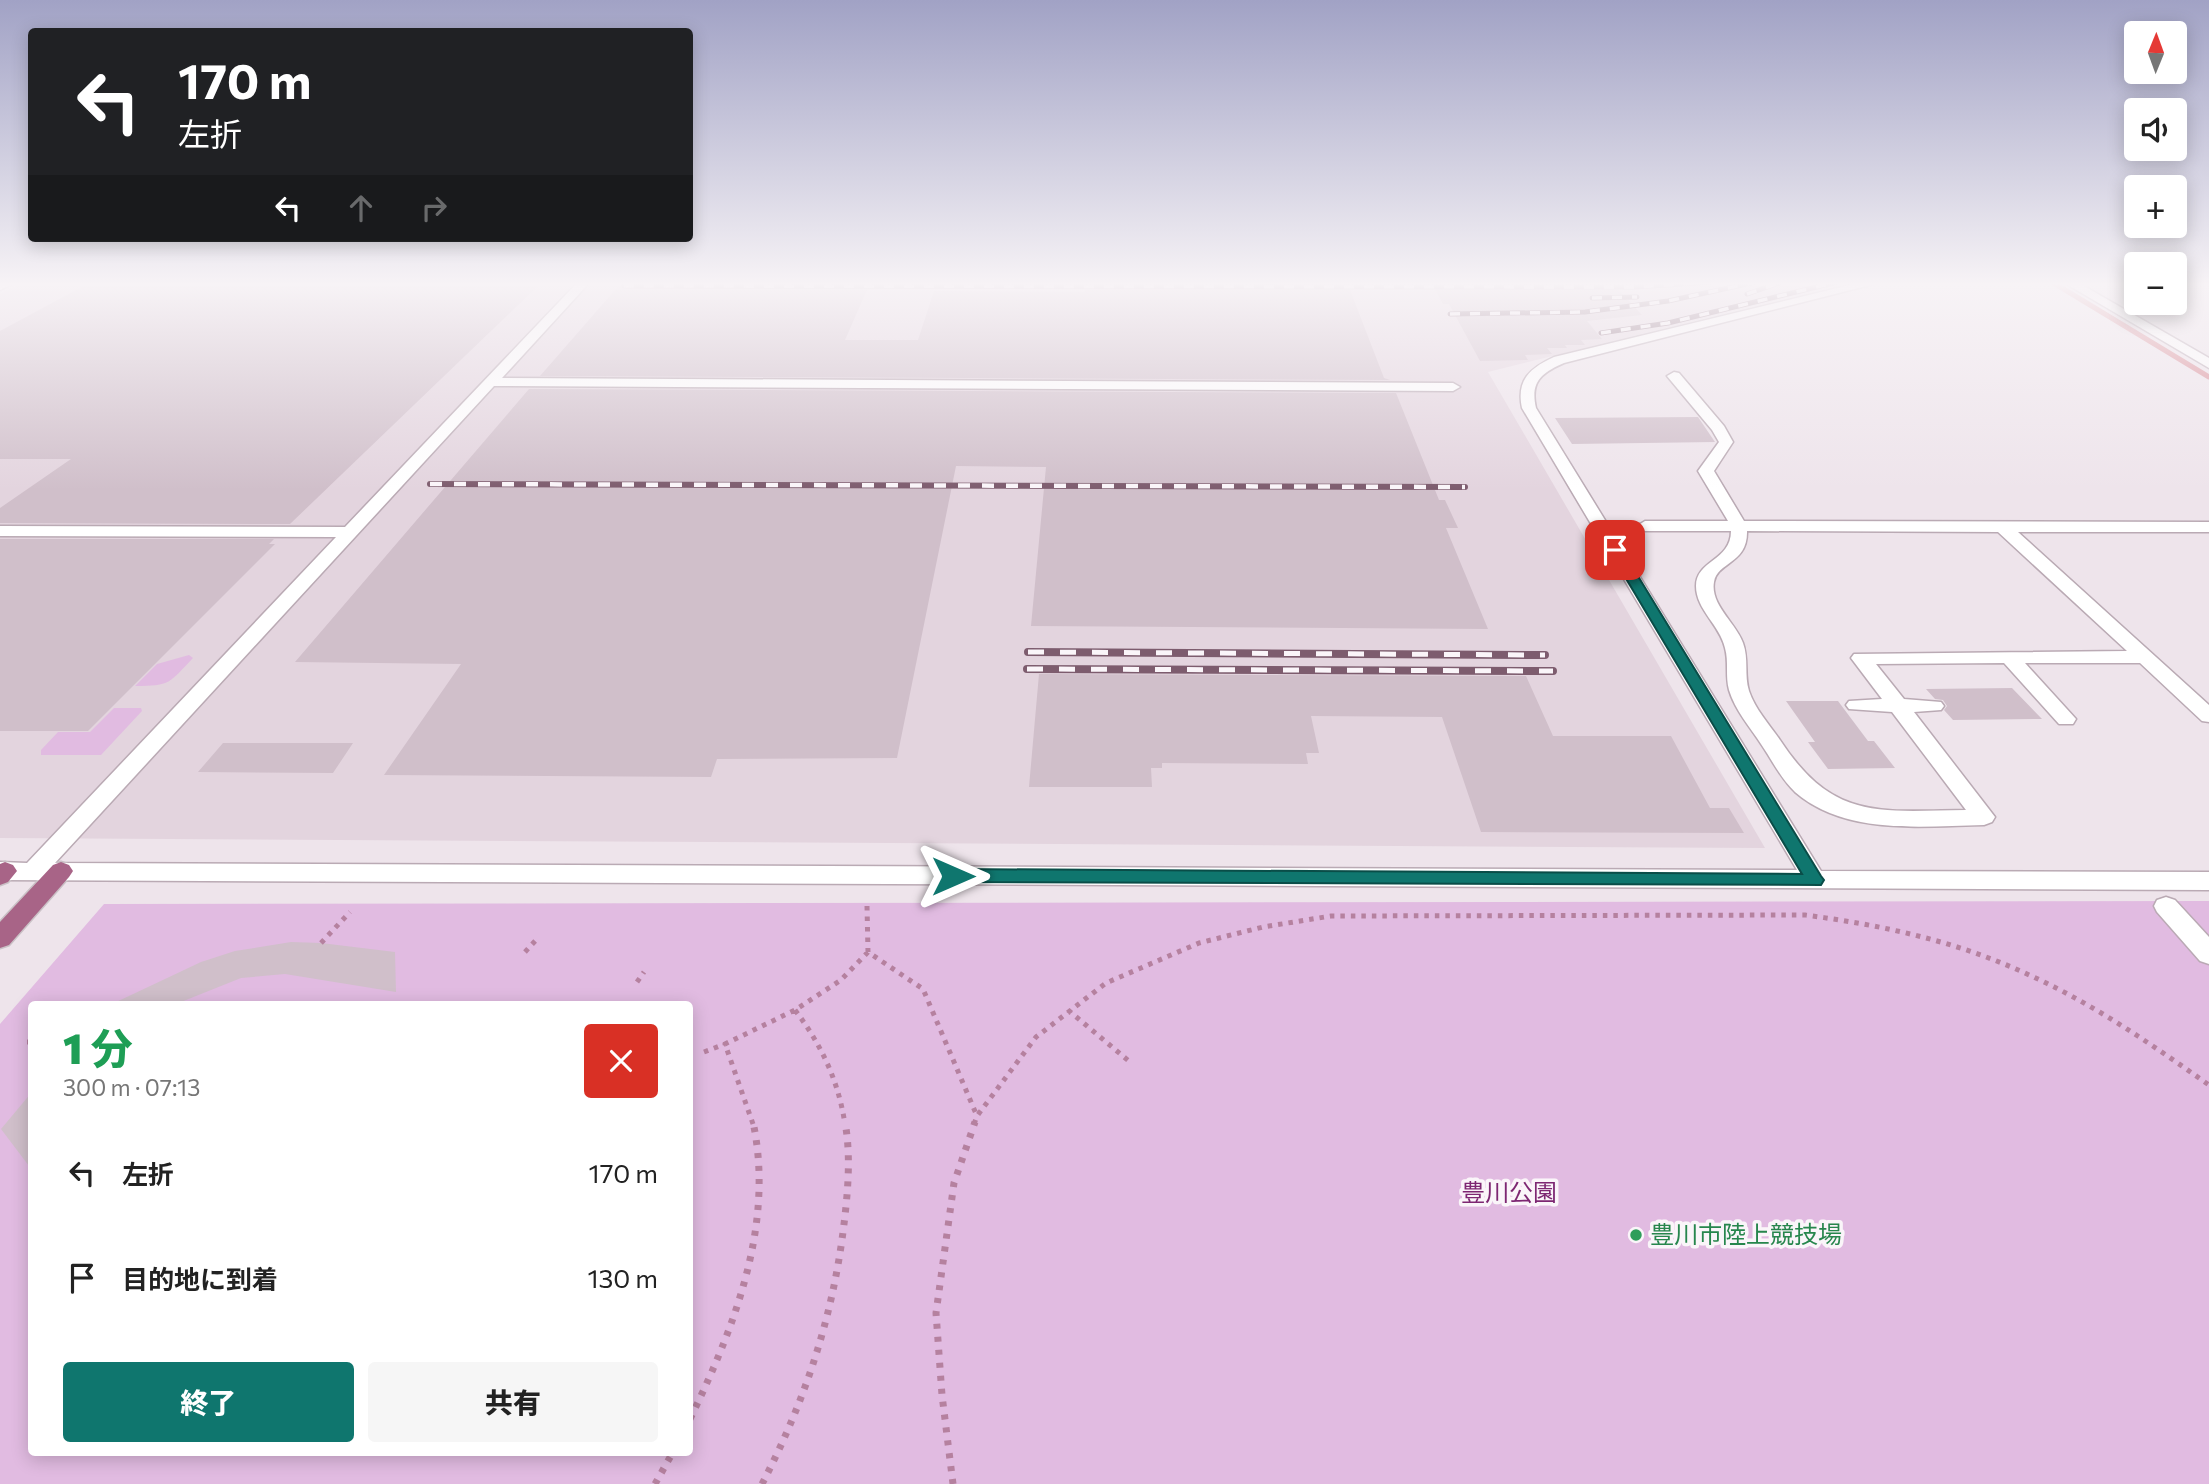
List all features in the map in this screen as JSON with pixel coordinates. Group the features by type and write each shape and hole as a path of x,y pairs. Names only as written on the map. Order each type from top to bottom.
{"main road":[{"path":"0,938 61,871"}],"street":[{"path":"33,871 348,531 520,351"},
{"path":"1595,351 1546,365 1530,378 1525,393 1529,408 1815,880"},
{"path":"2187,351 2209,364"},
{"path":"1674,376 1724,437 1724,448 1706,471 1740,527 1741,538 1731,556 1713,568 1705,583 1706,592 1734,644 1736,681 1743,700 1791,774 1826,803 1868,817 1984,817 1861,658 2145,657"},
{"path":"491,382 1453,387"},
{"path":"1645,526 2209,527"},
{"path":"2003,527 2209,716"},
{"path":"0,531 348,531"},
{"path":"2009,657 2066,719"},
{"path":"1856,705 1934,706"},
{"path":"2,873 61,871 2209,881"},
{"path":"2166,906 2209,954"}],"path":[{"path":"704,1052 796,1010 841,980 868,952 867,906"},
{"path":"321,943 350,912"},
{"path":"953,1484 942,1395 936,1313 954,1183 977,1116 1036,1037 1068,1010 1106,984 1199,943 1263,927 1331,916 1805,915 1863,922 1917,935 1997,961 2057,988 2123,1026 2209,1085"},
{"path":"525,952 536,940"},
{"path":"868,952 923,989 977,1116"},
{"path":"637,982 644,972"},
{"path":"762,1484 800,1405 830,1310 844,1231 847,1151 840,1094 816,1038 796,1010"},
{"path":"1068,1010 1130,1062"},
{"path":"693,1412 729,1329 747,1269 758,1206 757,1146 750,1111 725,1044"},
{"path":"654,1484 671,1456"}],"shaded area":[{"path":"0,351 1572,351 1488,372 1765,848 0,838"}],"green space":[{"path":"189,655 193,658 179,673 163,684 135,686 157,664"},
{"path":"114,708 141,708 142,711 101,755 41,755 41,750 58,732 90,732"},
{"name":"豊川公園","path":"2209,901 2209,1484 0,1484 0,1024 104,904"}],"building":[{"path":"0,351 470,351 290,524 0,523 0,508 71,459 0,459"},
{"path":"562,351 1374,351 1384,378 1390,380 540,376"},
{"path":"1475,351 1550,351 1552,354 1525,355 1528,360 1480,361"},
{"path":"529,389 1396,393 1439,500 1445,500 1458,528 1446,528 1488,629 1031,626 1046,467 956,466 897,758 717,759 711,777 384,775 461,664 295,662"},
{"path":"1698,417 1715,442 1572,444 1555,418"},
{"path":"0,539 274,539 269,544 275,544 88,731 0,731"},
{"path":"1039,674 1526,676 1553,736 1671,736 1710,808 1729,808 1744,833 1481,832 1442,717 1311,716 1319,753 1306,753 1308,764 1162,763 1162,768 1151,768 1152,787 1029,787"},
{"path":"2012,688 2042,719 1953,720 1944,710 1947,706 1943,700 1935,699 1926,689"},
{"path":"1786,701 1838,701 1868,741 1874,741 1895,768 1828,769 1808,742 1815,742"},
{"path":"223,743 353,743 333,773 198,772"},
{"path":"291,942 395,952 396,992 285,974 241,978 184,1001 118,1001 201,962 235,951"},
{"path":"28,1097 28,1165 1,1129"}],"waterway":[{"path":"2166,351 2209,377"}],"railway":[{"path":"430,484 1465,487"},
{"path":"1028,652 1545,655"},
{"path":"1027,669 1553,671"}],"place":[{"name":"豊川市陸上競技場","path":"1636,1235"}],"route":[{"path":"953,876 1815,880 1615,550"}]}
